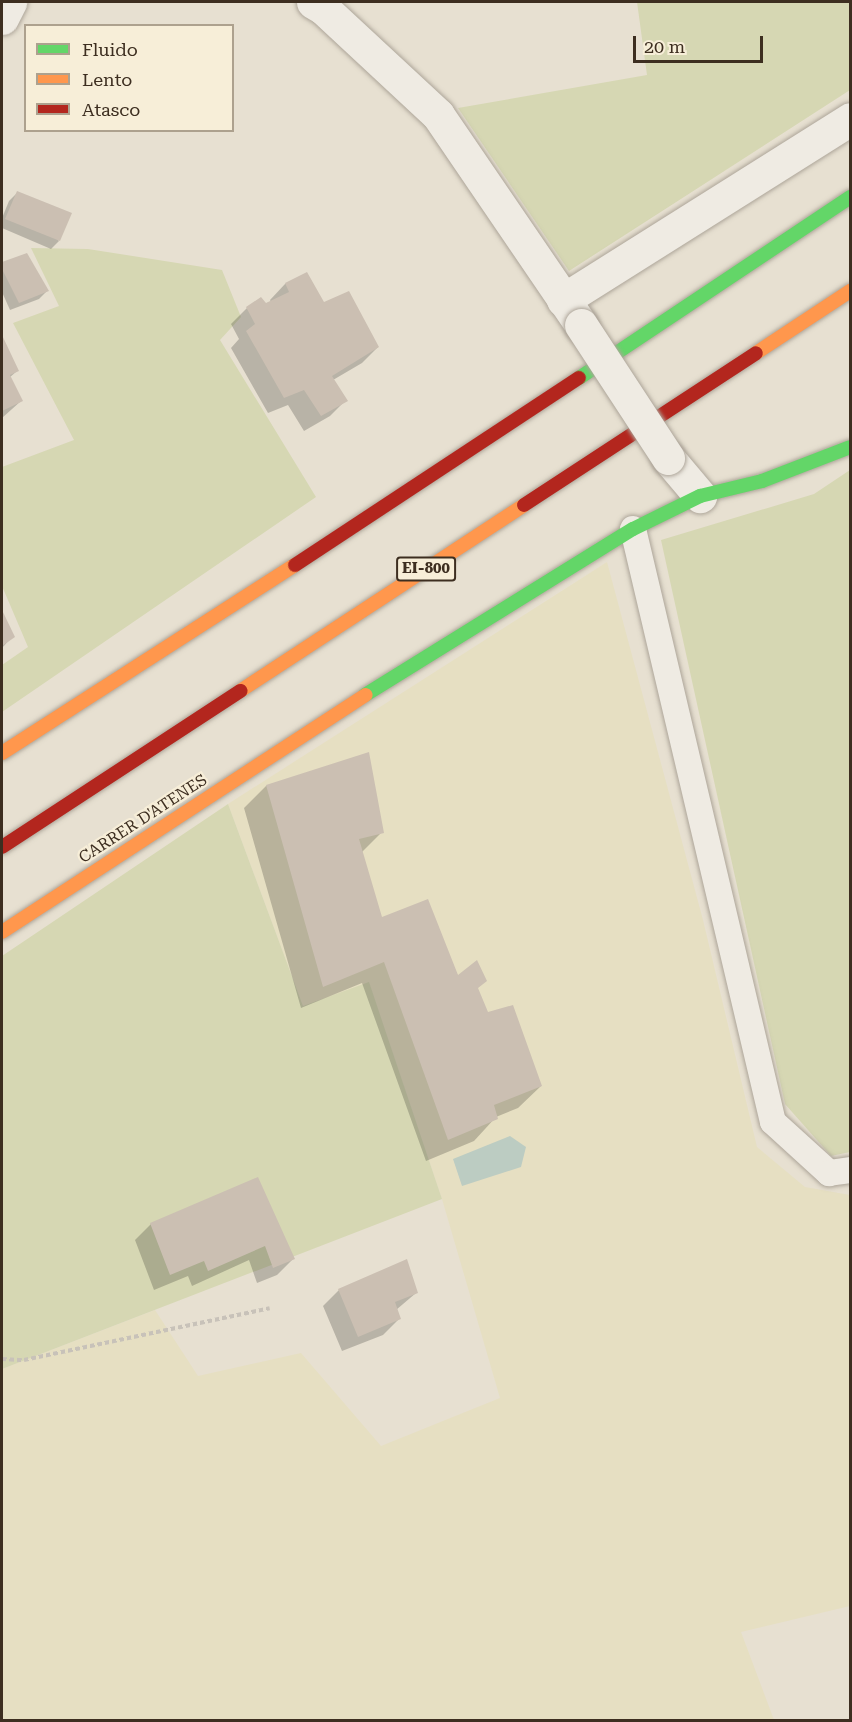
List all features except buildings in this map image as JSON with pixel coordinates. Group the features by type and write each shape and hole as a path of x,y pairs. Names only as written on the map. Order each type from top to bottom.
{"main road":[{"path":"2,753 423,483 850,197"},
{"name":"EI-800","path":"2,847 850,291"},
{"name":"CARRER D'ATENES","path":"2,932 303,733 633,529 700,496 762,481 850,447"}],"street":[{"path":"2,18 10,2"},
{"path":"313,2 438,115 668,458 700,496"},
{"path":"572,312 850,120"}],"lane":[{"path":"633,529 773,1122 829,1173 850,1170"}],"path":[{"path":"2,1359 24,1360 270,1308"}],"shaded area":[{"path":"607,562 703,920 757,1147 805,1187 850,1195 850,1606 741,1632 774,1720 2,1720 2,1369 155,1310 198,1376 301,1353 381,1446 500,1398 442,1199 369,983 303,1006 228,804"},
{"path":"510,1136 526,1147 521,1167 462,1186 453,1159"}],"green space":[{"path":"637,2 850,2 850,90 569,271 458,108 647,75"},
{"path":"31,248 88,249 222,270 241,317 220,340 316,497 2,712 2,665 28,647 2,586 2,467 74,440 13,323 59,306"},
{"path":"850,470 850,1152 831,1156 785,1104 661,540 814,494"},
{"path":"228,804 303,1006 369,982 442,1199 2,1369 2,956"}],"traffic: fast":[{"path":"579,378 850,197"},
{"path":"365,695 633,529 700,496 762,481 850,447"}],"traffic: slow":[{"path":"756,353 850,291"},
{"path":"240,691 524,505"},
{"path":"2,753 295,565"},
{"path":"2,932 365,695"}],"traffic: jam":[{"path":"524,505 756,353"},
{"path":"295,565 579,378"},
{"path":"2,847 240,691"}]}
